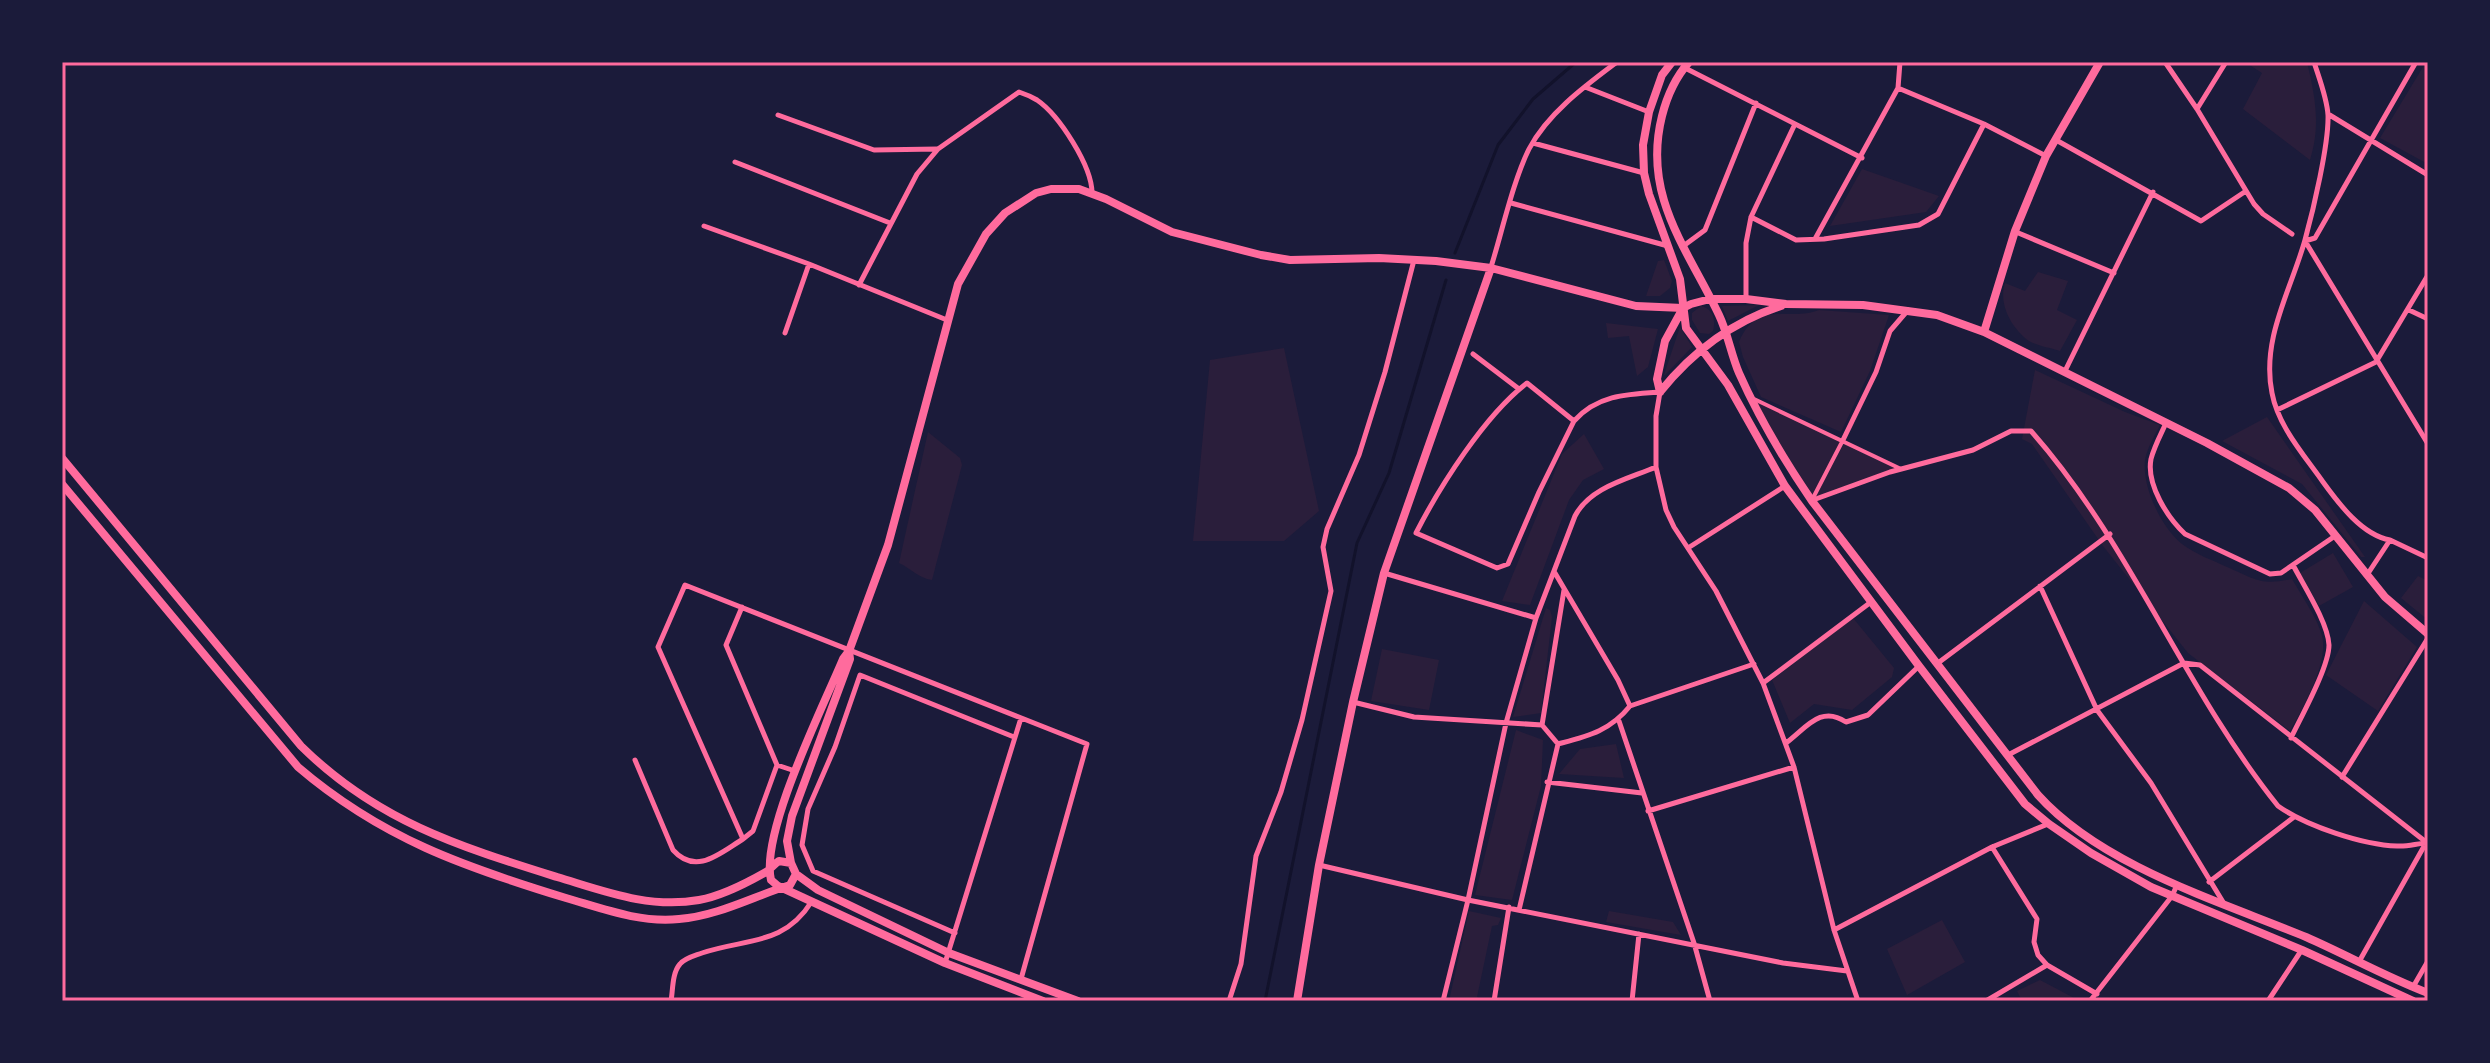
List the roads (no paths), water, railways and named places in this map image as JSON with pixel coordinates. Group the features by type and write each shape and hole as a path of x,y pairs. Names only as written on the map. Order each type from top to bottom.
{"main road":[{"path":"1672,62 1662,75 1649,112 1643,145 1644,173 1680,279 1686,328 1728,385 1785,486 2025,804 2049,824 2119,869 2172,896 2302,950 2413,1001"},
{"path":"1984,332 2015,231 2046,156 2100,62"},
{"path":"1686,65 1666,102 1655,150 1658,182 1682,247 1710,299 1751,398 1783,457 1812,501 2007,756 2051,810 2122,857 2177,885 2360,960 2428,993"},
{"path":"1043,1001 945,963 781,887 771,880 770,870 775,826 843,659 849,651 888,545 958,284 986,234 1005,213 1026,197 1051,189 1079,189 1172,232 1290,260 1414,259 1491,268 1636,306 1683,308 1710,299 1746,299 1786,304 1863,305 1937,315 1984,332 2289,488 2315,510 2366,576 2428,636"},
{"path":"1296,1000 1319,865 1384,573 1491,268"},
{"path":"1660,392 1675,371 1702,347 1756,314 1786,304"},
{"path":"1660,392 1657,379 1661,356 1671,326 1683,308"},
{"path":"62,458 281,725 321,766 384,811 453,844 644,902 700,900 724,893 770,870 779,861 791,863"},
{"path":"62,484 298,767 328,793 416,846 470,867 636,918 669,920 708,915 793,883 796,874"},
{"path":"849,651 850,659 788,827 787,841 796,874 818,890 949,953 1078,1001"}],"street":[{"path":"1491,268 1533,143 1544,127 1584,86 1617,62"},
{"path":"1815,239 1898,88 1900,62"},
{"path":"2165,62 2246,191 2263,214 2292,234"},
{"path":"2197,109 2226,62"},
{"path":"2314,62 2328,114 2305,241 2288,285 2271,348 2270,379 2277,410 2290,435 2326,487 2364,529 2378,538 2390,540 2428,558"},
{"path":"2305,241 2315,238 2416,62"},
{"path":"1686,65 1794,126 1862,158"},
{"path":"1584,86 1649,112"},
{"path":"1898,88 1984,124 2046,156"},
{"path":"859,285 917,174 938,149 1019,92 1038,101 1060,124 1091,178 1092,193"},
{"path":"1682,247 1705,230 1756,103"},
{"path":"2328,114 2428,175"},
{"path":"778,115 874,150 938,149"},
{"path":"1751,217 1796,240 1919,225 1938,214 1984,124"},
{"path":"1746,299 1746,243 1751,217 1794,126"},
{"path":"2056,140 2201,221 2246,191"},
{"path":"1533,143 1644,173"},
{"path":"735,162 890,223"},
{"path":"2065,372 2153,192"},
{"path":"1511,203 1668,246"},
{"path":"704,226 809,264 947,320"},
{"path":"2015,231 2114,273"},
{"path":"2305,241 2428,444"},
{"path":"1229,1001 1241,964 1256,856 1281,792 1302,720 1331,591 1323,547 1359,455 1385,372 1414,259"},
{"path":"785,333 809,264"},
{"path":"2277,410 2376,362 2428,275"},
{"path":"1812,501 1876,372 1890,331 1908,309"},
{"path":"2409,310 2428,319"},
{"path":"1473,354 1519,389"},
{"path":"1574,421 1527,383 1506,399 1474,440 1416,533 1497,568 1508,564 1574,421 1588,406 1607,399 1660,392 1656,416 1656,467 1666,510 1716,591 1763,683 1794,767 1834,930 1858,1001"},
{"path":"1751,398 1903,469"},
{"path":"2166,423 2151,458 2150,469 2155,488 2175,525 2193,539 2270,574 2281,573 2335,536"},
{"path":"1812,501 1903,469 1973,450 2011,431 2031,431 2110,534 2184,663 2278,806 2316,826 2383,845 2404,847 2428,842"},
{"path":"1443,1001 1506,723 1536,618 1575,516 1586,499 1656,467"},
{"path":"1688,548 1785,486"},
{"path":"1937,664 2110,534"},
{"path":"2366,576 2390,540"},
{"path":"2291,738 2311,701 2329,647 2326,631 2293,565"},
{"path":"1555,572 1630,706"},
{"path":"1384,573 1536,618"},
{"path":"743,839 658,647 685,585 1087,744 1021,981"},
{"path":"2040,586 2097,710 2151,783 2224,903"},
{"path":"1542,725 1564,590"},
{"path":"1763,683 1871,602"},
{"path":"635,760 673,850 681,859 698,863 706,860 753,831 777,765 726,645 742,607"},
{"path":"2342,777 2428,636"},
{"path":"2007,756 2184,663 2200,665 2428,842"},
{"path":"1558,744 1602,732 1619,721 1630,706 1754,664"},
{"path":"1786,743 1824,715 1835,714 1846,722 1868,715 1919,666"},
{"path":"955,933 813,871 802,845 808,809 835,747 860,675 1014,737"},
{"path":"1353,702 1414,717 1542,725 1558,744"},
{"path":"945,963 1021,718"},
{"path":"1619,721 1694,943 1710,1001"},
{"path":"1519,910 1558,744"},
{"path":"777,765 797,772"},
{"path":"1648,811 1794,767"},
{"path":"1547,782 1642,793"},
{"path":"2209,882 2294,817"},
{"path":"1834,930 1992,847 2049,824"},
{"path":"2360,960 2428,842"},
{"path":"1992,847 2037,919 2034,942 2038,955 2047,965 2097,994"},
{"path":"1319,865 1468,900 1783,963 1847,971"},
{"path":"2090,1001 2172,896 2177,885"},
{"path":"671,1001 675,972 680,963 711,950 773,936 799,921 813,900"},
{"path":"1494,1001 1509,907"},
{"path":"1632,1001 1639,934"},
{"path":"2268,1001 2302,950"},
{"path":"2413,987 2428,961"},
{"path":"1986,1001 2047,965"}],"waterway":[{"path":"1455,253 1498,145 1533,99 1576,62"},
{"path":"1265,1001 1357,543 1389,473 1446,280"}]}
